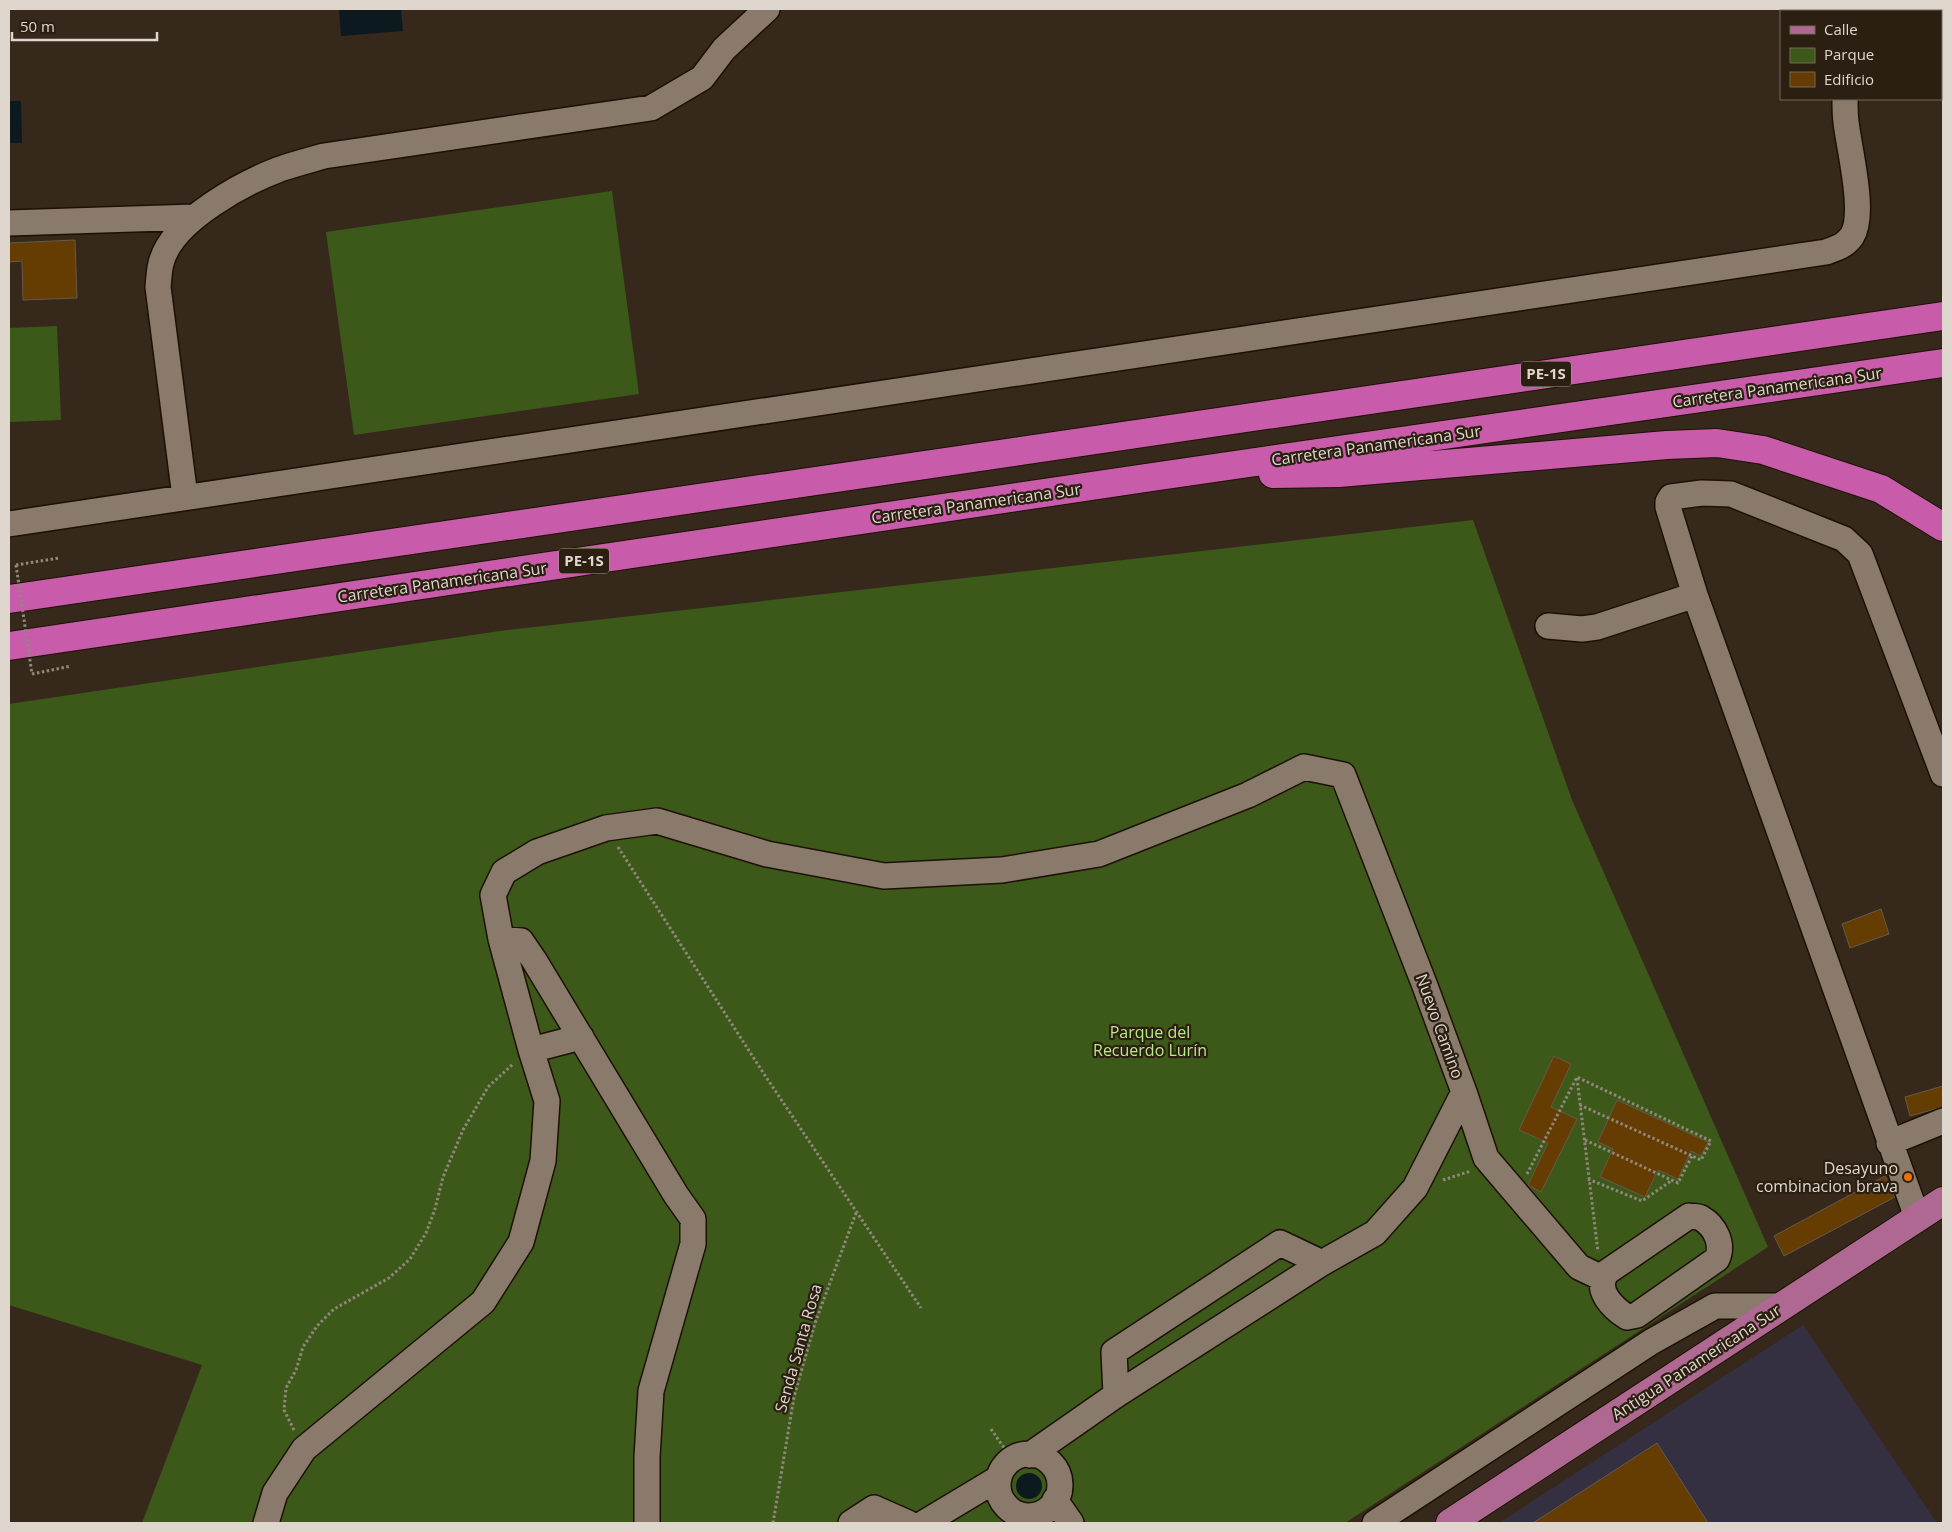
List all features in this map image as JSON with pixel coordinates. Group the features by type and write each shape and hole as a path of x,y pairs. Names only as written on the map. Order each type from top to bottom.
{"highway":[{"name":"PE-1S","path":"9,599 1943,316"},
{"name":"Carretera Panamericana Sur","path":"9,646 1159,476 1943,363"},
{"path":"1159,476 1338,473 1667,445 1717,443 1763,450 1881,488 1943,527"}],"main road":[{"name":"Antigua Panamericana Sur","path":"1450,1523 1943,1201"}],"street":[{"path":"185,498 158,287 162,260 177,233 195,217 241,187 280,169 324,156 651,108 702,78 724,48 767,9"},
{"path":"9,524 1826,252 1843,247 1853,235 1857,217 1857,192 1846,120 1845,100"},
{"path":"9,223 195,217"},
{"path":"1917,1217 1695,595 1668,507 1671,497 1702,493 1731,494 1844,539 1853,546 1860,554 1943,774"},
{"path":"1548,626 1582,629 1597,628 1695,595"},
{"name":"Nuevo Camino","path":"606,828 657,821 766,854 884,876 1002,870 1099,854 1248,795 1304,768 1343,775 1408,942 1464,1092 1486,1158 1579,1267 1602,1278"},
{"path":"266,1523 275,1493 304,1449 482,1302 521,1242 543,1162 547,1101 531,1050 502,939 493,895 504,872 537,852 606,828"},
{"path":"502,939 521,941 534,960 676,1195 693,1219 693,1244 651,1391 646,1458 647,1523"},
{"path":"531,1050 581,1037"},
{"path":"924,1523 1116,1395 1322,1263 1376,1233 1415,1188 1464,1092"},
{"path":"1889,1143 1943,1120"},
{"path":"1627,1317 1637,1315 1717,1259 1721,1251 1719,1240 1712,1228 1700,1217 1689,1216 1606,1272 1602,1278 1601,1286 1606,1297 1651,1342"},
{"path":"1116,1395 1114,1352 1280,1243 1322,1263"},
{"path":"1375,1523 1651,1342 1716,1306 1782,1306"},
{"path":"1040,1456 1048,1461 1058,1477 1060,1487 1055,1500 1047,1510 1034,1520 1012,1512 1005,1506 1000,1497 998,1488 1014,1464 1040,1456"},
{"path":"1055,1500 1071,1523"},
{"path":"851,1523 874,1508 908,1523"}],"path":[{"path":"59,558 16,564 32,674 71,666"},
{"path":"606,828 856,1213 920,1308"},
{"path":"304,1449 284,1410 286,1388 296,1370 303,1347 317,1326 334,1309 389,1278 410,1259 426,1234 443,1177 463,1130 488,1087 531,1050"},
{"path":"1577,1077 1588,1179 1602,1278"},
{"path":"1577,1077 1711,1141 1702,1160 1580,1105"},
{"path":"1516,1195 1577,1077"},
{"path":"1584,1140 1678,1183 1692,1156"},
{"path":"1415,1188 1461,1175 1490,1164"},
{"path":"1588,1179 1642,1201 1671,1180"},
{"name":"Senda Santa Rosa","path":"773,1523 794,1397 815,1323 856,1213"},
{"path":"991,1429 1014,1464"}],"shaded area":[{"path":"339,9 401,9 403,31 341,36"},
{"path":"9,101 21,101 22,143 9,143"},
{"path":"1803,1325 1937,1523 1499,1523"},
{"path":"1029,1473 1038,1477 1042,1486 1038,1495 1029,1499 1020,1495 1016,1486 1020,1477"}],"green space":[{"path":"612,191 639,394 354,435 326,232"},
{"path":"57,326 61,420 9,422 9,328"},
{"name":"Parque del Recuerdo Lurín","path":"1473,520 1572,800 1768,1247 1345,1523 142,1523 202,1365 9,1305 9,704 500,631"}],"building":[{"path":"75,240 77,298 23,300 22,261 9,262 9,243"},
{"path":"1881,909 1889,934 1850,948 1842,924"},
{"path":"1554,1056 1571,1064 1551,1107 1577,1119 1541,1192 1528,1185 1548,1143 1519,1130"},
{"path":"1943,1086 1943,1107 1910,1116 1905,1097"},
{"path":"1617,1100 1708,1142 1701,1156 1691,1151 1678,1179 1658,1170 1645,1197 1600,1177 1613,1149 1598,1142"},
{"path":"1885,1176 1895,1197 1784,1256 1774,1236"},
{"path":"1657,1443 1708,1523 1533,1523"}],"place":[{"name":"Desayuno combinacion brava","path":"1908,1177"}]}
